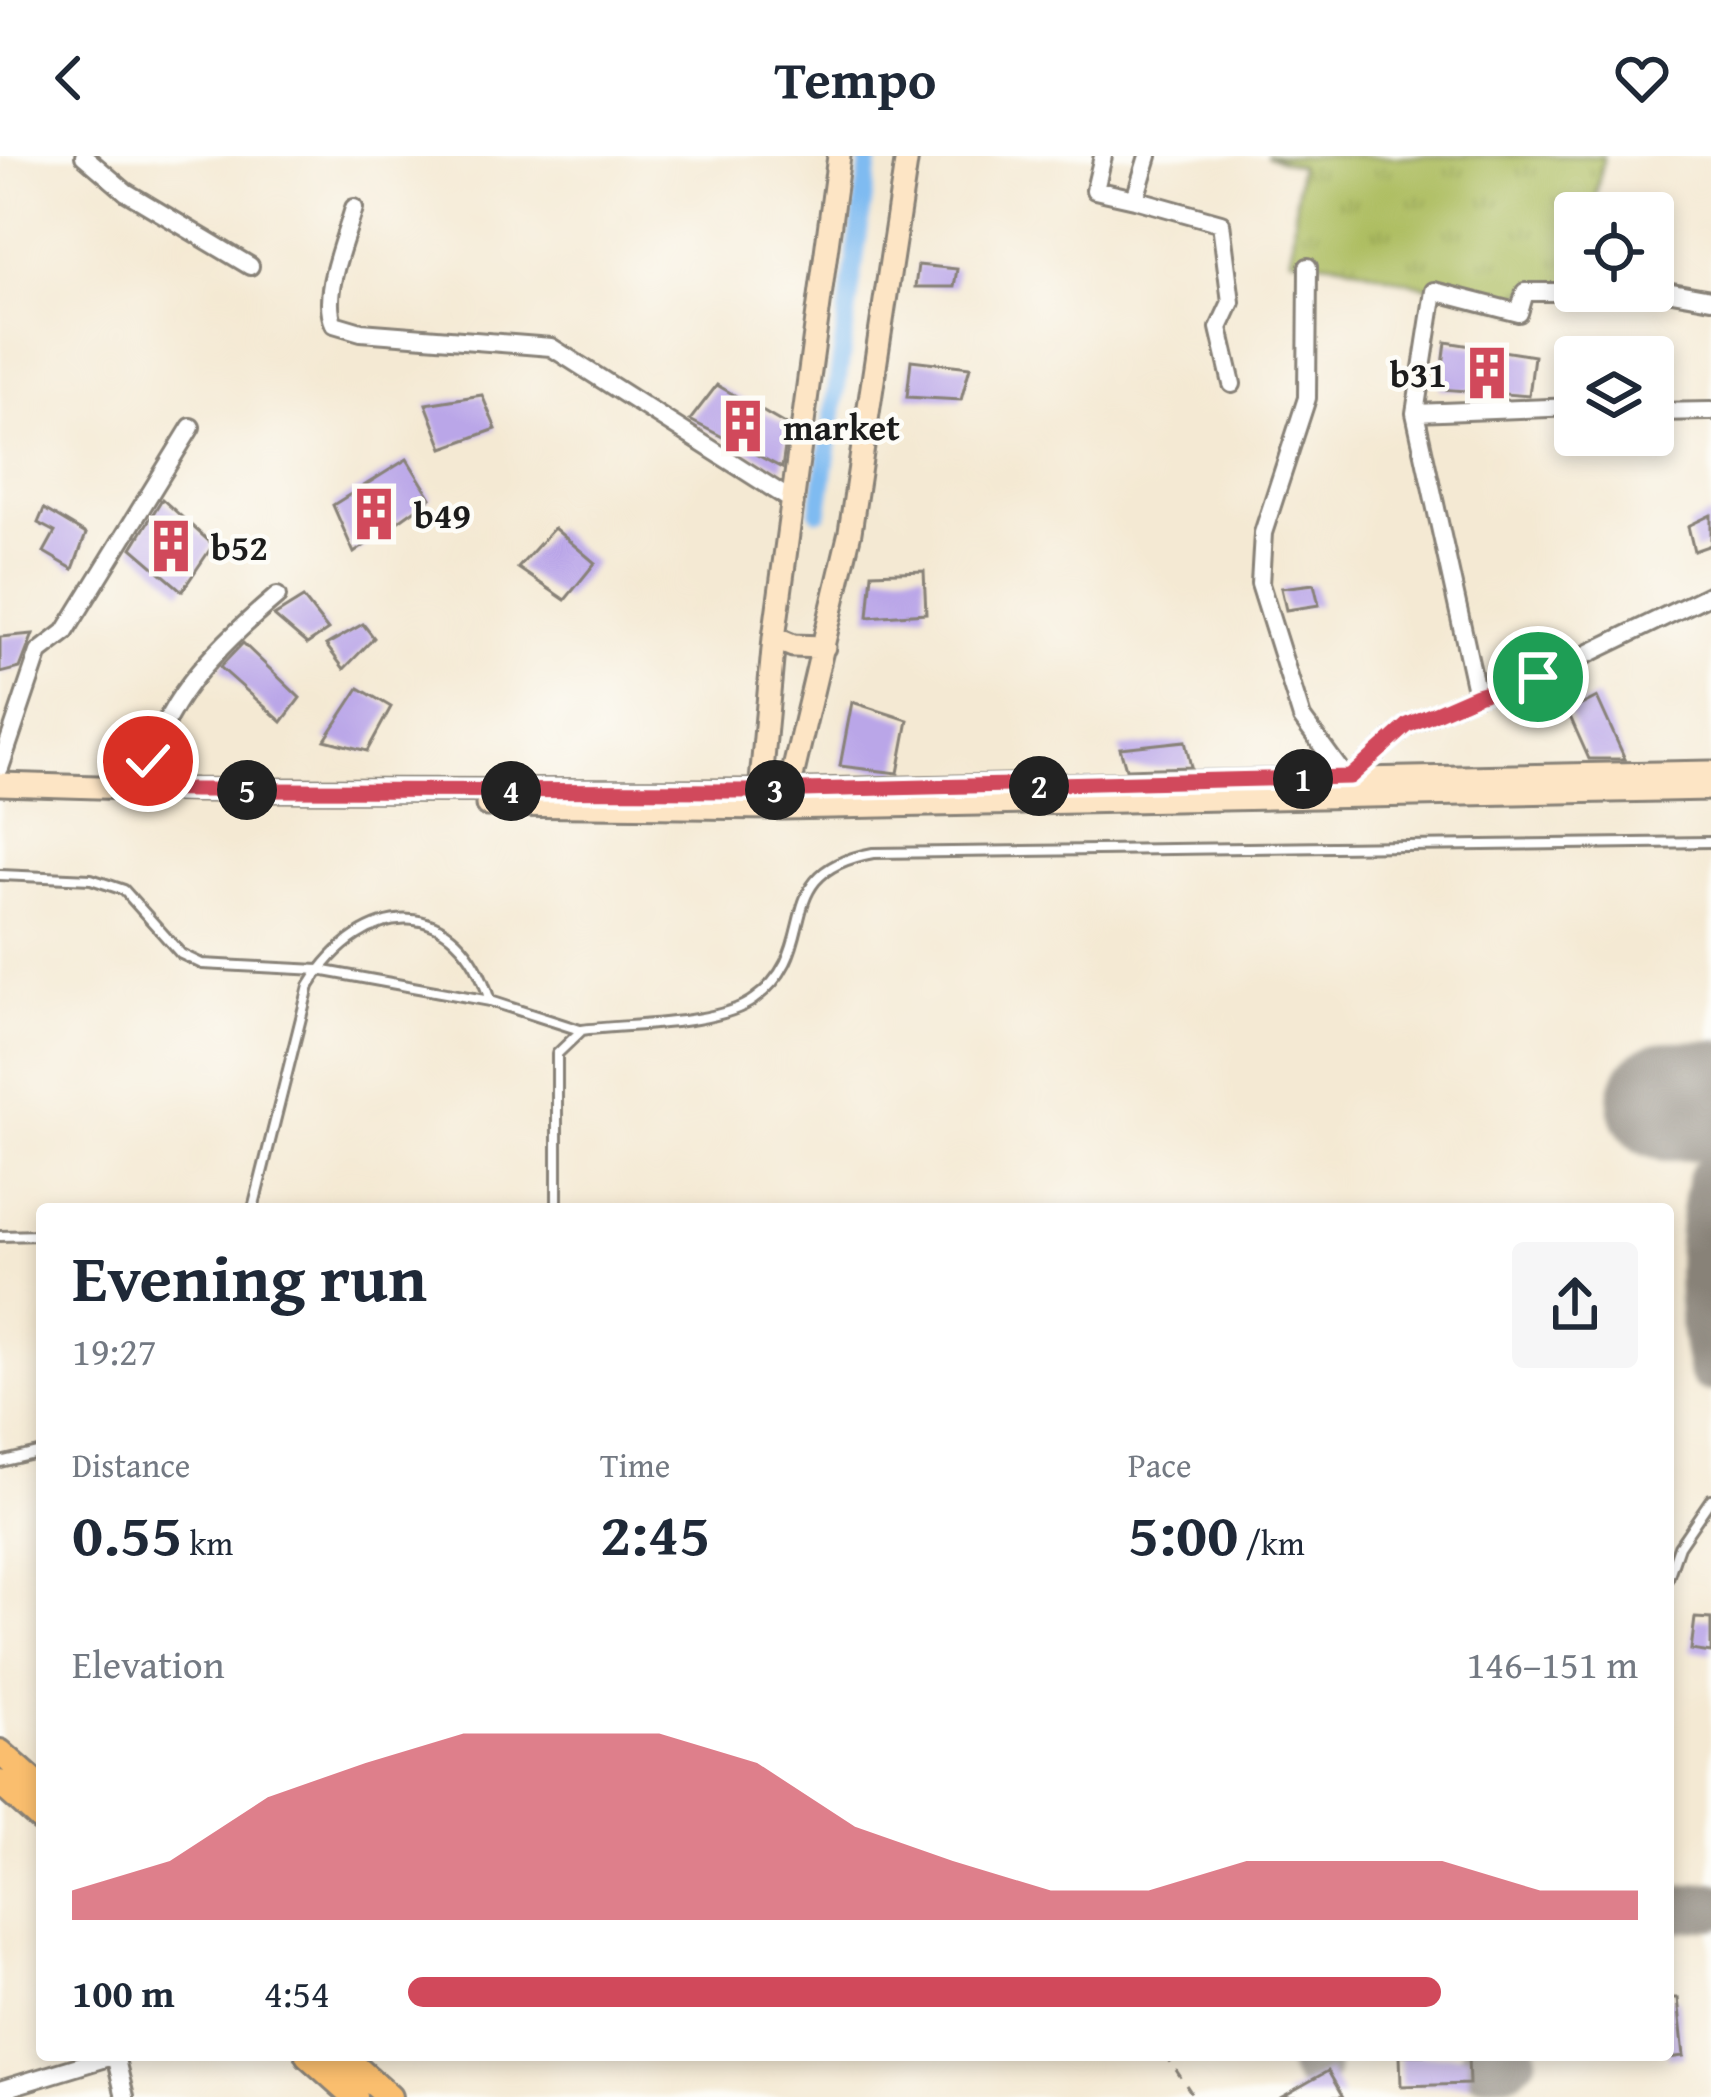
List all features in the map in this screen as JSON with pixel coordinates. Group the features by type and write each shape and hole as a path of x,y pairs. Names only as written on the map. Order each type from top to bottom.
{"main road":[{"path":"760,800 774,638 839,156"},
{"path":"787,799 824,647 873,401 907,156"},
{"path":"774,638 793,646 824,647"},
{"path":"1190,791 1348,777 1711,773"},
{"path":"0,784 760,800"},
{"path":"0,798 760,800 1190,791 1711,789"},
{"path":"0,1752 36,1784"},
{"path":"0,1783 36,1815"},
{"path":"315,2061 355,2097"},
{"path":"349,2061 389,2097"}],"street":[{"path":"84,156 125,192 250,266"},
{"path":"1103,156 1095,190 1221,223 1231,302 1219,328 1232,384"},
{"path":"1135,199 1148,156"},
{"path":"354,208 330,311 334,324 361,332 551,347 791,500"},
{"path":"1308,267 1307,398 1262,532 1260,584 1302,718 1348,777 1408,725 1477,695 1538,677 1711,594"},
{"path":"1477,695 1415,413 1434,291 1519,313 1525,292 1672,292 1711,299"},
{"path":"1415,413 1554,408"},
{"path":"1674,412 1711,411"},
{"path":"0,768 40,652 65,632 191,427"},
{"path":"143,789 155,736 169,709 190,680 277,596"},
{"path":"0,2090 95,2061"},
{"path":"116,2061 125,2097"}],"lane":[{"path":"0,874 91,879 124,890 181,954 202,964 319,970 490,1001 582,1030 729,1013 753,1001 790,961 805,898 819,871 842,859 873,853 1711,842"},
{"path":"255,1203 309,986 319,970 360,935 387,921 436,922 481,972 490,1001"},
{"path":"557,1203 557,1054 582,1030"},
{"path":"0,1236 36,1235"},
{"path":"0,1462 36,1454"},
{"path":"1674,1561 1711,1499"}],"path":[{"path":"1170,2061 1194,2097"}],"green space":[{"path":"1266,156 1604,156 1596,192 1554,192 1554,291 1524,291 1518,312 1341,263 1291,258 1299,166"}],"building":[{"path":"918,265 957,269 954,287 915,287"},
{"name":"b31","path":"1446,342 1534,356 1529,396 1440,389"},
{"path":"911,360 970,367 961,400 907,397"},
{"name":"market","path":"717,385 788,426 782,468 690,420"},
{"path":"482,395 496,429 443,448 426,404"},
{"name":"b49","path":"407,459 431,498 354,553 333,505"},
{"name":"b52","path":"162,499 213,545 182,591 132,548"},
{"path":"44,509 86,534 73,569 44,552 55,532 38,523"},
{"path":"1711,515 1711,545 1694,551 1688,526"},
{"path":"554,528 595,563 565,600 518,568"},
{"path":"924,571 926,613 868,617 872,573"},
{"path":"1314,584 1319,605 1286,610 1281,588"},
{"path":"303,598 328,630 307,644 274,616"},
{"path":"363,624 374,638 344,669 326,645"},
{"path":"33,634 20,668 0,673 0,637"},
{"path":"243,643 300,698 282,722 220,667"},
{"path":"359,688 391,707 367,751 325,740"},
{"path":"1597,697 1625,759 1589,759 1568,712"},
{"path":"852,702 908,720 898,773 840,766"},
{"path":"1185,741 1191,767 1126,769 1120,748"},
{"path":"1695,1618 1711,1619 1711,1653 1691,1650"},
{"path":"1674,1998 1678,1998 1684,2056 1674,2057"},
{"path":"1400,2061 1468,2061 1469,2084 1401,2086"},
{"path":"1328,2071 1343,2097 1282,2097 1310,2081"}],"waterway":[{"path":"819,511 870,156"}],"taxiway":[{"path":"1711,1180 1701,1274 1711,1368"},
{"path":"1674,1909 1711,1906"},
{"path":"1311,2061 1314,2068"},
{"path":"1482,2063 1508,2061"}],"runway":[{"path":"1668,1101 1711,1100"}],"place":[{"name":"b31","path":"1487,373"},
{"name":"market","path":"743,426"},
{"name":"b49","path":"374,514"},
{"name":"b52","path":"171,546"}],"route":[{"path":"148,761 143,789 761,791 1350,777 1408,725 1477,695 1538,677"}]}
